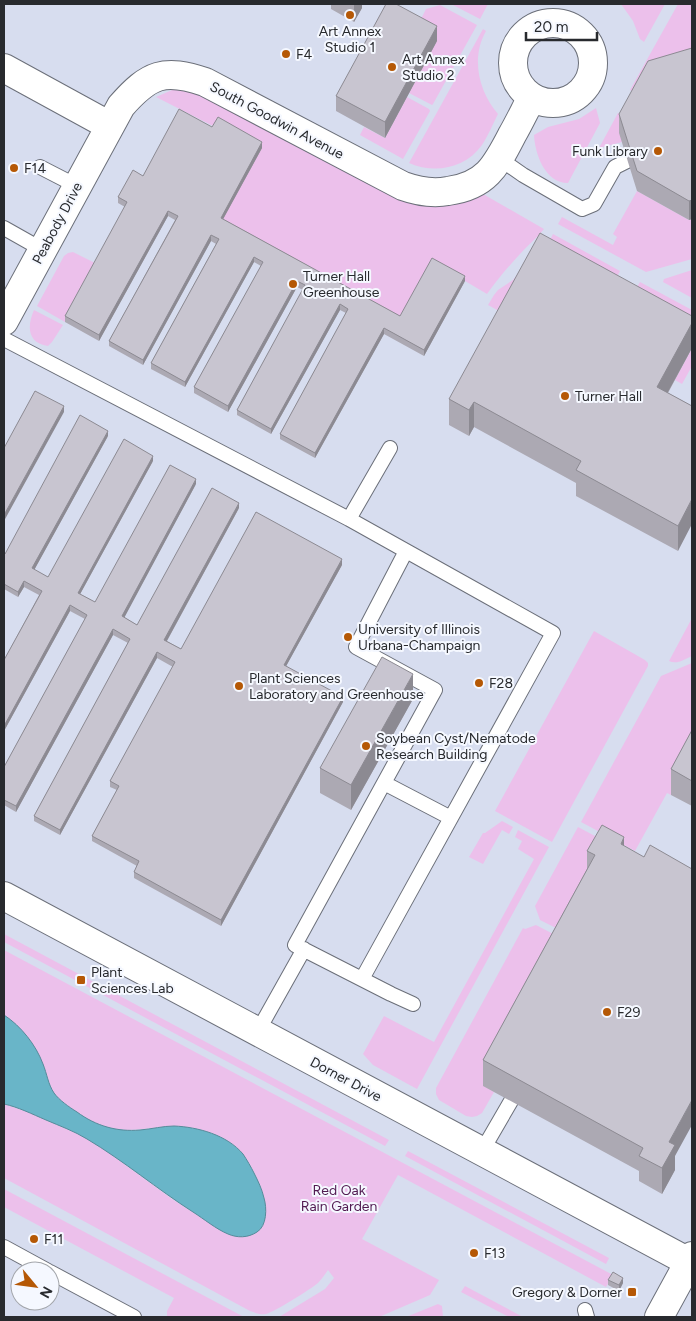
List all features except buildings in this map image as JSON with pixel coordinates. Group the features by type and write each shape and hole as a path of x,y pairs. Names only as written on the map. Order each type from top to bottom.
{"street":[{"path":"4,68 110,126"},
{"name":"South Goodwin Avenue","path":"110,126 121,106 136,89 152,78 170,74 190,77 205,82 389,179 416,191 444,192 458,190 474,184 489,173 500,159 532,97"},
{"name":"Peabody Drive","path":"4,321 110,126"},
{"name":"Dorner Drive","path":"4,896 482,1151 690,1259"},
{"path":"659,1317 690,1259"}],"lane":[{"path":"500,159 523,175 582,209 594,204 615,167 628,161"},
{"path":"40,167 77,186"},
{"path":"4,228 42,250"},
{"path":"4,339 350,519 553,633 362,979"},
{"path":"350,519 390,448"},
{"path":"406,551 356,646 435,690 295,945 414,1004"},
{"path":"384,783 451,818"},
{"path":"258,1031 304,949"},
{"path":"482,1151 511,1101"},
{"path":"4,1247 29,1261"},
{"path":"60,1278 134,1317"}],"shaded area":[{"name":"University of Illinois Urbana-Champaign","path":"4,4 692,4 692,1317 4,1317"}],"green space":[{"path":"451,4 488,4 480,19"},
{"path":"621,4 665,4 644,42 640,39 633,21"},
{"path":"678,4 692,4 692,67 640,95 630,90"},
{"path":"440,5 477,25 432,105 409,93 416,29 426,9"},
{"path":"483,29 486,31 481,41 479,52 479,74 486,95 498,114 486,138 475,153 458,164 448,167 429,168 409,163"},
{"path":"183,89 215,99 398,198 422,205 445,206 469,200 483,194 544,229 511,264 487,294 465,281 400,321 221,223 215,127 156,97 172,90"},
{"path":"407,97 430,111 403,159 360,135 364,127 385,138"},
{"path":"596,108 600,123 568,183 560,182 547,173 539,159 534,135 548,127 579,119"},
{"path":"618,113 628,118 622,142 599,148"},
{"path":"637,191 689,220 692,219 692,259 646,272 558,224 562,217 613,245 617,237 613,234"},
{"path":"553,234 620,271 607,295 508,316 488,305 498,290 513,280"},
{"path":"73,252 97,264 65,322 37,306 64,256"},
{"path":"692,270 692,298 663,282 664,279"},
{"path":"640,282 692,310 692,341 626,305"},
{"path":"34,310 63,325 48,346 32,338 30,322"},
{"path":"692,348 692,366 682,384 675,380"},
{"path":"692,618 692,656 678,662 669,661"},
{"path":"594,631 645,660 648,666 552,842 495,811"},
{"path":"692,663 692,756 671,795 667,793 635,851 581,822 661,676"},
{"path":"502,821 513,827 509,834 502,830 483,864 469,857 483,833"},
{"path":"578,827 629,854 558,929 540,920 535,906"},
{"path":"518,830 549,847 417,1089 373,1065 363,1054 384,1016 434,1042 534,859 518,849 522,841 515,837"},
{"path":"536,925 563,939 483,1085 494,1092 482,1113 472,1117 466,1116 439,1100 436,1088 523,928"},
{"path":"4,934 389,1140 385,1146 4,942"},
{"name":"Red Oak Rain Garden","path":"4,950 613,1275 606,1287 398,1175 362,1239 439,1280 430,1295 379,1317 279,1317 325,1289 334,1278 328,1270 318,1283 277,1309 266,1314 250,1311 4,1178 4,1104 28,1112 85,1137 172,1199 229,1235 265,1217 264,1199 256,1176 243,1154 228,1141 211,1133 193,1128 166,1127 122,1130 105,1127 80,1115 57,1097 34,1055 10,1019 4,1015"},
{"path":"408,1151 609,1258 606,1264 405,1156"},
{"path":"4,1189 244,1317 167,1317 167,1311 174,1298 4,1207"},
{"path":"465,1286 523,1317 509,1317 461,1292"},
{"path":"438,1304 442,1306 443,1317 406,1317"}],"water":[{"path":"4,1015 22,1030 32,1043 40,1057 54,1093 64,1103 84,1117 107,1127 123,1130 140,1130 166,1126 193,1128 212,1133 236,1147 250,1166 263,1195 266,1207 263,1226 254,1234 242,1237 224,1232 82,1136 4,1104"}],"place":[{"name":"Art Annex Studio 1","path":"350,15"},
{"name":"F4","path":"286,54"},
{"name":"Art Annex Studio 2","path":"392,67"},
{"name":"Funk Library","path":"658,151"},
{"name":"F14","path":"14,168"},
{"name":"Turner Hall Greenhouse","path":"293,284"},
{"name":"Turner Hall","path":"565,396"},
{"name":"University of Illinois Urbana-Champaign","path":"348,637"},
{"name":"F28","path":"479,683"},
{"name":"Plant Sciences Laboratory and Greenhouse","path":"239,686"},
{"name":"Soybean Cyst/Nematode Research Building","path":"366,746"},
{"name":"Plant Sciences Lab","path":"81,980"},
{"name":"F29","path":"607,1012"},
{"name":"F11","path":"34,1239"},
{"name":"F13","path":"474,1253"},
{"name":"Gregory & Dorner","path":"632,1292"}]}
